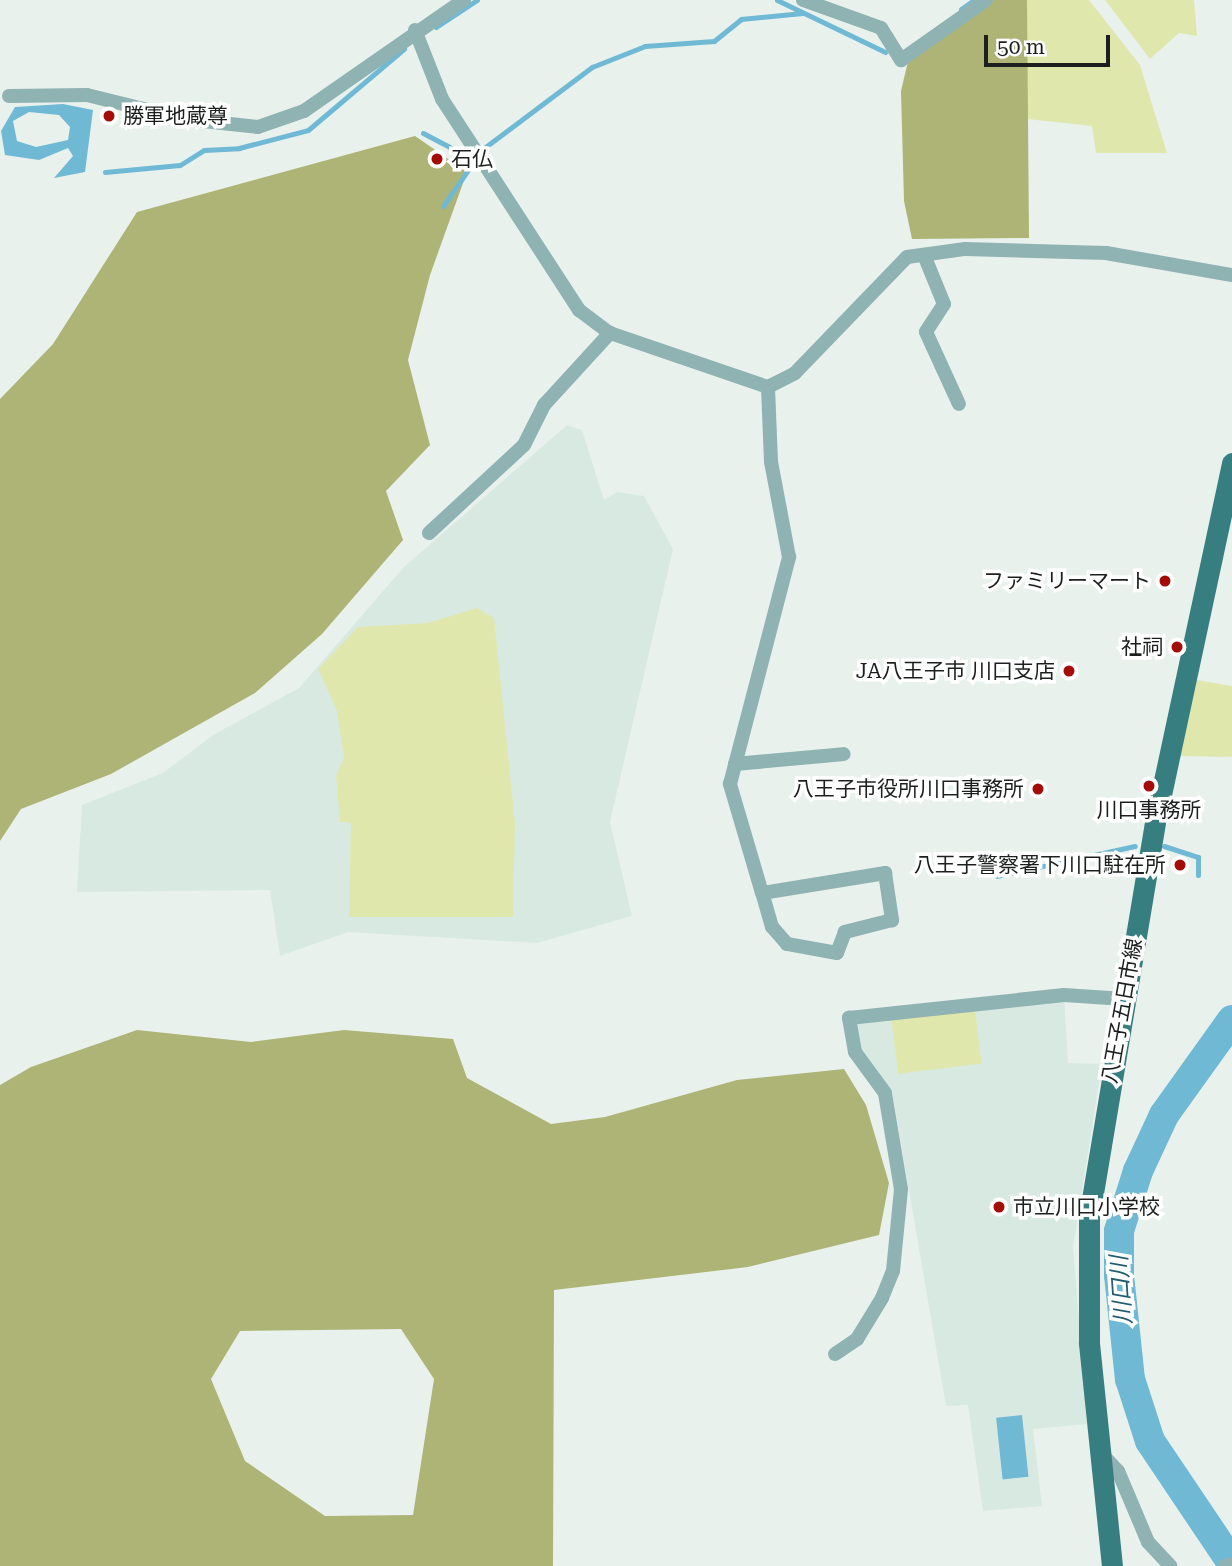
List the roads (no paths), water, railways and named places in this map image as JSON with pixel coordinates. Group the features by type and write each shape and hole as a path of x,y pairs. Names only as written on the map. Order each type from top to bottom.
{"main road":[{"name":"八王子五日市線","path":"1112,1566 1101,1453 1087,1246 1156,818 1232,463"}],"street":[{"path":"9,96 87,95 184,119 258,127 304,111 415,30 464,0"},
{"path":"803,0 881,28 901,60 986,0"},
{"path":"415,30 442,99 537,254 579,310 610,333 768,387 795,373 907,257 1106,253 1232,275"},
{"path":"924,255 944,304 926,332 959,404"},
{"path":"429,533 524,445 544,405 610,333"},
{"path":"762,893 885,873 892,920 845,932 837,953 787,944 772,927 762,893 730,784 789,557 771,462 768,387"},
{"path":"735,764 844,754"},
{"path":"835,1354 858,1339 882,1298 893,1271 901,1189 885,1093 855,1052 849,1018 1064,995 1125,999"},
{"path":"1101,1453 1124,1482 1148,1542 1170,1566"},
{"path":"1225,1566 1232,1564"}],"water":[{"path":"63,104 93,110 85,172 54,178 73,156 68,148 39,160 5,155 1,131 15,107","holes":["29,112 59,115 70,127 68,140 36,147 17,141 13,121"]},
{"path":"1022,1415 1028,1477 1003,1479 996,1418"}],"waterway":[{"path":"436,27 477,0"},
{"path":"777,0 885,52"},
{"path":"961,9 974,0"},
{"path":"484,148 592,67 645,46 714,41 741,19 803,13"},
{"path":"105,172 180,165 204,150 239,148 308,130 404,49"},
{"path":"423,133 461,153"},
{"path":"443,206 470,167"},
{"path":"997,876 1135,846"},
{"path":"1164,846 1198,857 1198,875"},
{"name":"川口川","path":"1232,1020 1164,1115 1138,1171 1119,1231 1119,1275 1130,1379 1150,1441 1232,1563"}],"place":[{"name":"勝軍地蔵尊","path":"109,116"},
{"name":"石仏","path":"437,159"},
{"name":"ファミリーマート","path":"1165,581"},
{"name":"社祠","path":"1177,647"},
{"name":"JA八王子市 川口支店","path":"1069,671"},
{"name":"川口事務所","path":"1149,786"},
{"name":"八王子市役所川口事務所","path":"1038,789"},
{"name":"八王子警察署下川口駐在所","path":"1180,865"},
{"name":"市立川口小学校","path":"999,1207"}]}
